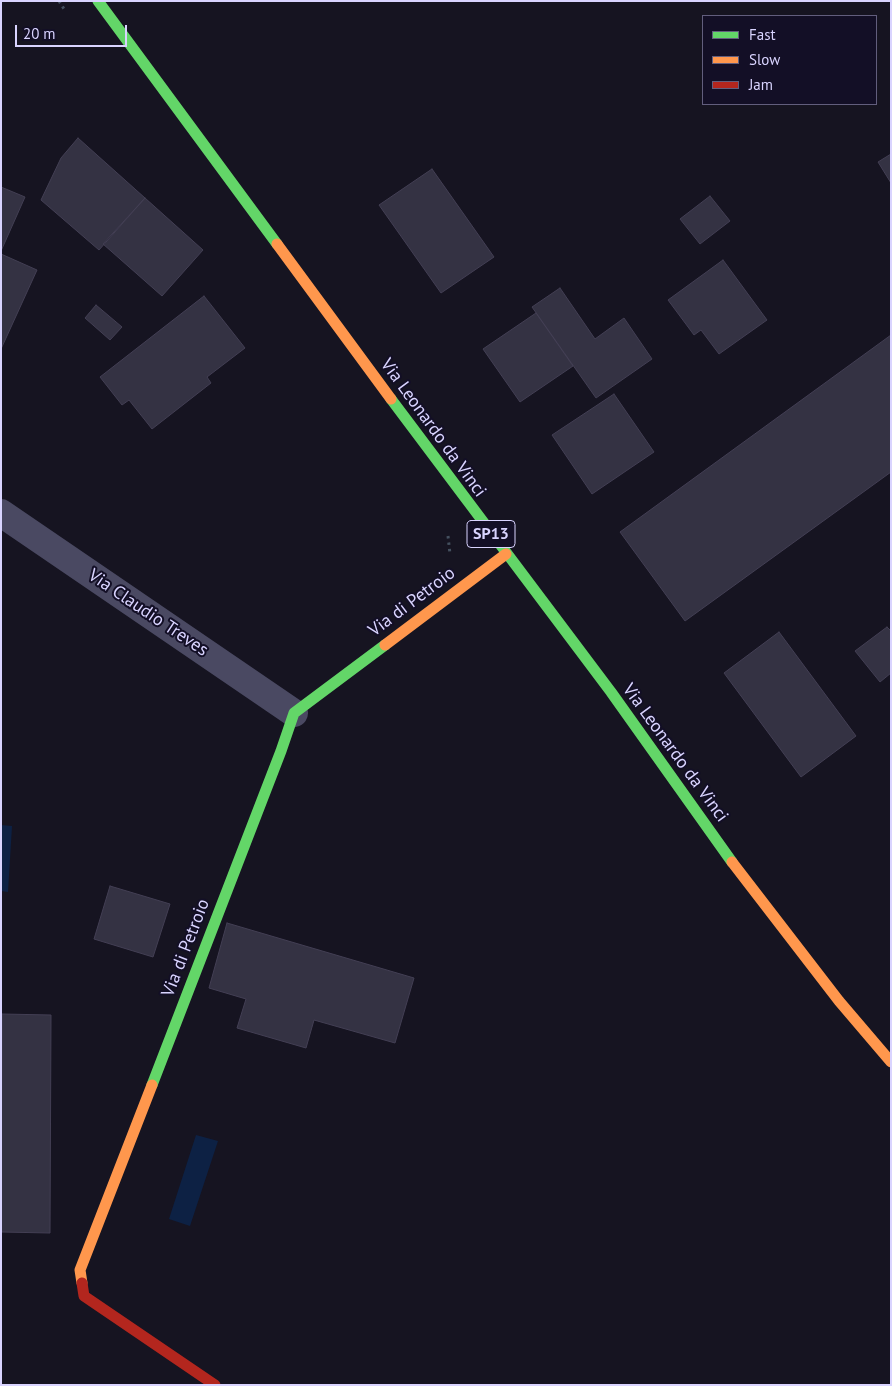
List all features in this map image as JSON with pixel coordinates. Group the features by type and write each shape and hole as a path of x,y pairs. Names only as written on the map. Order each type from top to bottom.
{"main road":[{"name":"Via Leonardo da Vinci","path":"98,1 506,554 611,692 730,859 839,1001 891,1062"},
{"name":"Via di Petroio","path":"216,1385 84,1296 80,1270 281,751 294,712 506,554"}],"street":[{"name":"Via Claudio Treves","path":"1,512 294,712"}],"water":[{"path":"1,825 12,826 8,892 1,891"},
{"path":"196,1135 218,1141 190,1226 169,1219"}],"building":[{"path":"78,138 145,198 99,250 41,200 61,158"},
{"path":"891,154 891,183 878,162"},
{"path":"432,169 494,257 441,293 379,205"},
{"path":"1,187 25,197 1,251"},
{"path":"710,196 730,221 700,244 680,219"},
{"path":"145,198 203,250 162,296 103,244"},
{"path":"1,254 37,270 1,349"},
{"path":"723,260 767,320 719,354 701,330 694,335 668,300"},
{"path":"560,288 595,339 624,318 652,359 596,398 532,307"},
{"path":"204,296 245,348 207,377 211,383 152,429 129,400 122,405 100,377"},
{"path":"96,305 122,327 110,340 85,318"},
{"path":"536,313 573,366 520,402 483,349"},
{"path":"891,335 891,472 685,621 620,532"},
{"path":"614,394 654,452 592,494 552,435"},
{"path":"887,627 891,631 891,673 880,682 855,651"},
{"path":"779,632 856,736 801,777 724,673"},
{"path":"110,886 170,904 153,957 94,939"},
{"path":"227,923 414,978 395,1043 314,1020 306,1048 237,1028 246,999 209,988"},
{"path":"2,1014 51,1015 50,1233 1,1232"}],"traffic: fast":[{"path":"98,1 277,244"},
{"path":"391,399 611,692 732,862"},
{"path":"152,1085 294,713 385,645"}],"traffic: slow":[{"path":"277,244 391,399"},
{"path":"385,645 506,554"},
{"path":"732,862 839,1001 891,1062"},
{"path":"82,1283 80,1270 152,1085"}],"traffic: jam":[{"path":"82,1283 84,1296 215,1385"}]}
